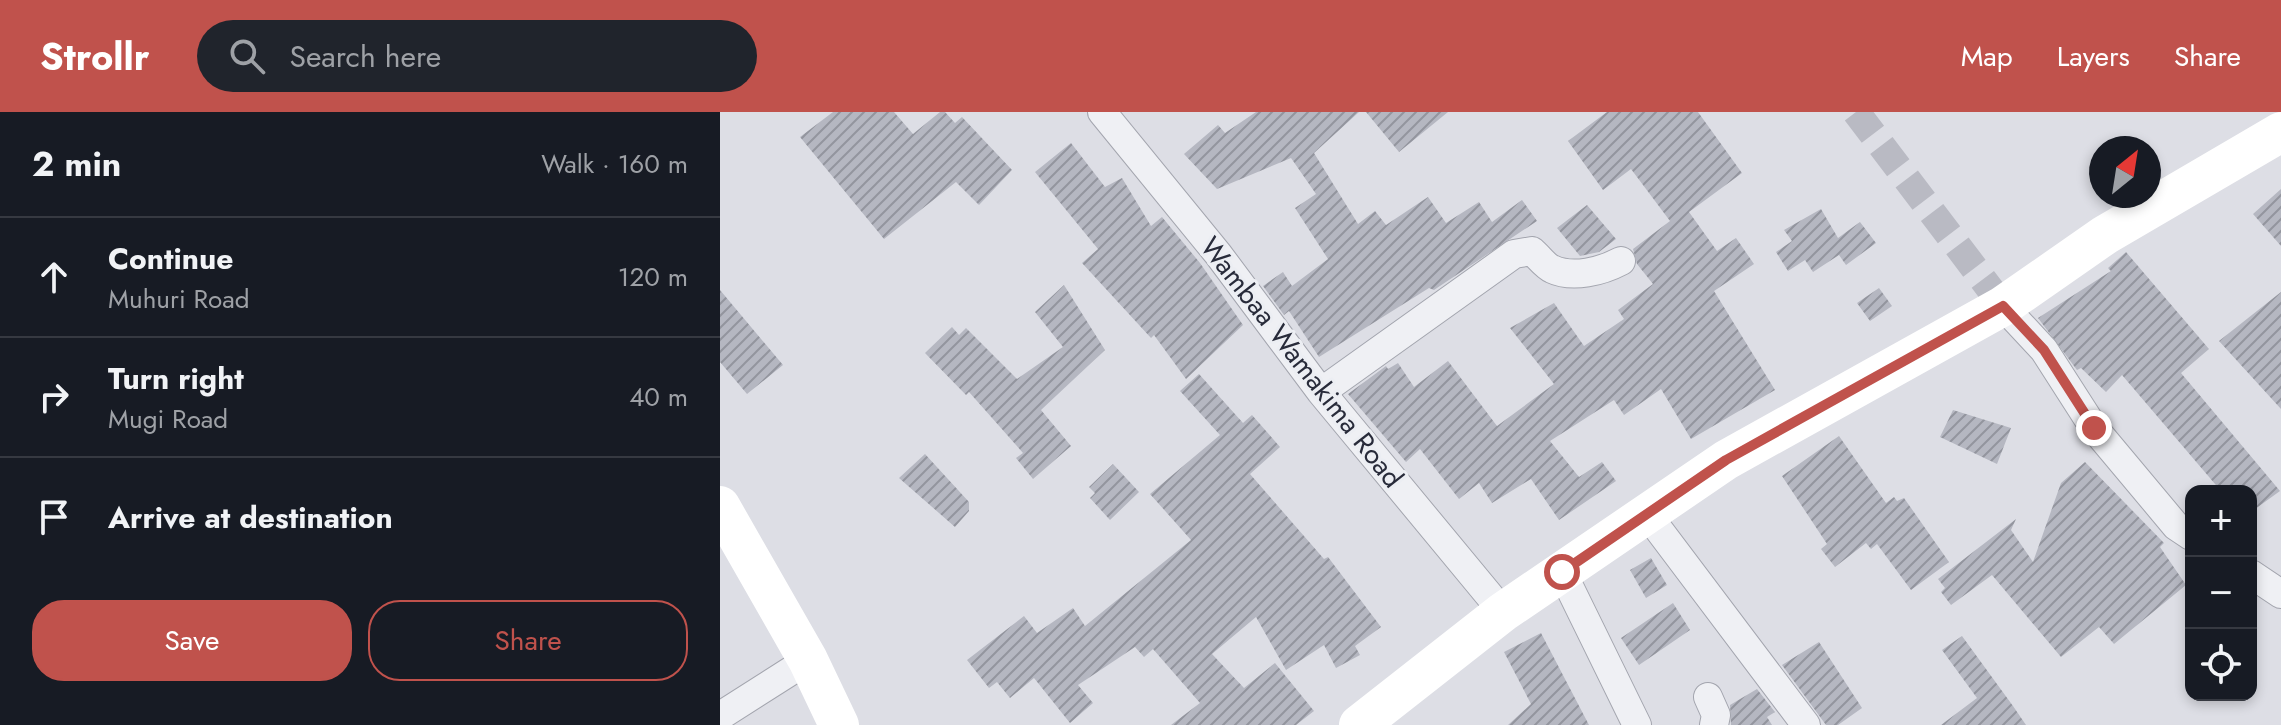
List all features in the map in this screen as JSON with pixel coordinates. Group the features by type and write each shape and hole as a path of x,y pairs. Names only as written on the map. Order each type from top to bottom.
{"main road":[{"path":"1374,720 1503,612 1726,460 2003,306 2105,235 2281,132"},
{"path":"720,506 808,660 839,725"}],"street":[{"name":"Wambaa Wamakima Road","path":"1102,112 1218,254 1321,392 1503,612"},
{"path":"1321,392 1514,254 1532,251 1551,269 1570,271 1591,272 1621,261"},
{"path":"2003,306 2044,350 2094,428 2176,526 2185,532"},
{"path":"1647,514 1806,725"},
{"path":"1562,572 1637,725"},
{"path":"2257,578 2281,594"},
{"path":"720,716 808,660"},
{"path":"1708,697 1716,715 1714,725"}],"building":[{"path":"833,112 894,112 913,134 940,112 945,112 955,123 962,117 1012,170 979,205 956,182 884,239 800,137"},
{"path":"1256,112 1359,112 1314,153 1358,224 1375,211 1386,225 1428,197 1446,223 1479,202 1492,222 1522,200 1537,221 1434,290 1429,288 1319,357 1289,311 1284,315 1263,286 1283,272 1292,286 1328,259 1295,208 1316,194 1291,158 1217,189 1184,154 1218,125 1225,133"},
{"path":"1366,112 1448,112 1399,152"},
{"path":"1607,112 1698,112 1742,173 1689,212 1717,251 1736,238 1754,264 1714,291 1775,390 1691,439 1661,389 1624,415 1614,400 1550,441 1579,477 1602,462 1616,481 1559,520 1531,479 1492,503 1479,483 1459,499 1420,449 1406,462 1348,394 1386,366 1388,369 1398,363 1414,387 1448,361 1497,426 1554,384 1510,328 1554,303 1584,346 1624,319 1618,310 1653,284 1637,264 1633,249 1670,221 1631,169 1603,190 1568,141"},
{"path":"1071,143 1105,187 1122,178 1151,226 1162,217 1200,263 1243,325 1186,379 1154,335 1151,338 1082,263 1098,249 1035,172"},
{"path":"2281,189 2281,246 2253,214"},
{"path":"1587,205 1616,239 1599,252 1580,256 1557,228"},
{"path":"1821,209 1838,238 1860,222 1876,243 1846,265 1839,255 1813,272 1805,260 1788,271 1776,252 1792,241 1784,230"},
{"path":"2126,252 2209,349 2181,373 2280,491 2257,508 2257,485 2216,485 2122,375 2106,392 2081,368 2077,370 2038,318 2111,271 2108,268"},
{"path":"1064,285 1105,350 1041,410 1071,446 1033,479 1016,458 1023,453 969,392 966,395 925,353 952,327 959,335 966,328 1017,379 1063,347 1035,312"},
{"path":"1879,288 1892,306 1870,321 1857,303"},
{"path":"720,290 783,365 747,394 720,362"},
{"path":"2281,292 2281,409 2219,341"},
{"path":"1199,374 1243,423 1252,415 1280,447 1250,474 1324,559 1328,557 1381,627 1355,646 1360,655 1336,668 1324,645 1286,670 1256,617 1212,654 1244,688 1275,663 1314,711 1296,725 1171,725 1200,703 1153,649 1144,657 1135,647 1078,685 1093,703 1070,723 1034,678 1010,698 997,682 989,688 967,660 1024,616 1037,633 1073,608 1085,626 1191,540 1150,494 1220,435 1180,391"},
{"path":"1953,410 2011,428 1997,464 1940,437"},
{"path":"1839,436 1886,503 1894,497 1897,501 1904,498 1949,562 1911,590 1877,544 1871,549 1866,543 1835,567 1821,549 1827,544 1782,476"},
{"path":"925,454 969,502 969,511 955,527 899,478"},
{"path":"2085,462 2164,543 2160,547 2185,586 2114,644 2099,627 2061,657 1992,575 1951,605 1941,592 1945,588 1938,579 2016,519 2011,530 2033,562 2061,483"},
{"path":"1113,464 1139,492 1110,520 1090,498 1095,493 1089,487"},
{"path":"1651,558 1667,585 1646,598 1630,570"},
{"path":"1673,603 1690,630 1639,665 1621,638"},
{"path":"1541,633 1589,725 1508,725 1531,704 1504,652"},
{"path":"1962,636 2026,725 1941,725 1977,698 1942,650"},
{"path":"1819,642 1862,708 1838,725 1826,725 1782,665"},
{"path":"1757,689 1775,712 1767,717 1772,725 1731,725 1730,705"}],"tunnel":[{"path":"1856,112 2003,306"}],"route":[{"path":"1562,572 1726,460 2003,306 2044,350 2094,428"}]}
